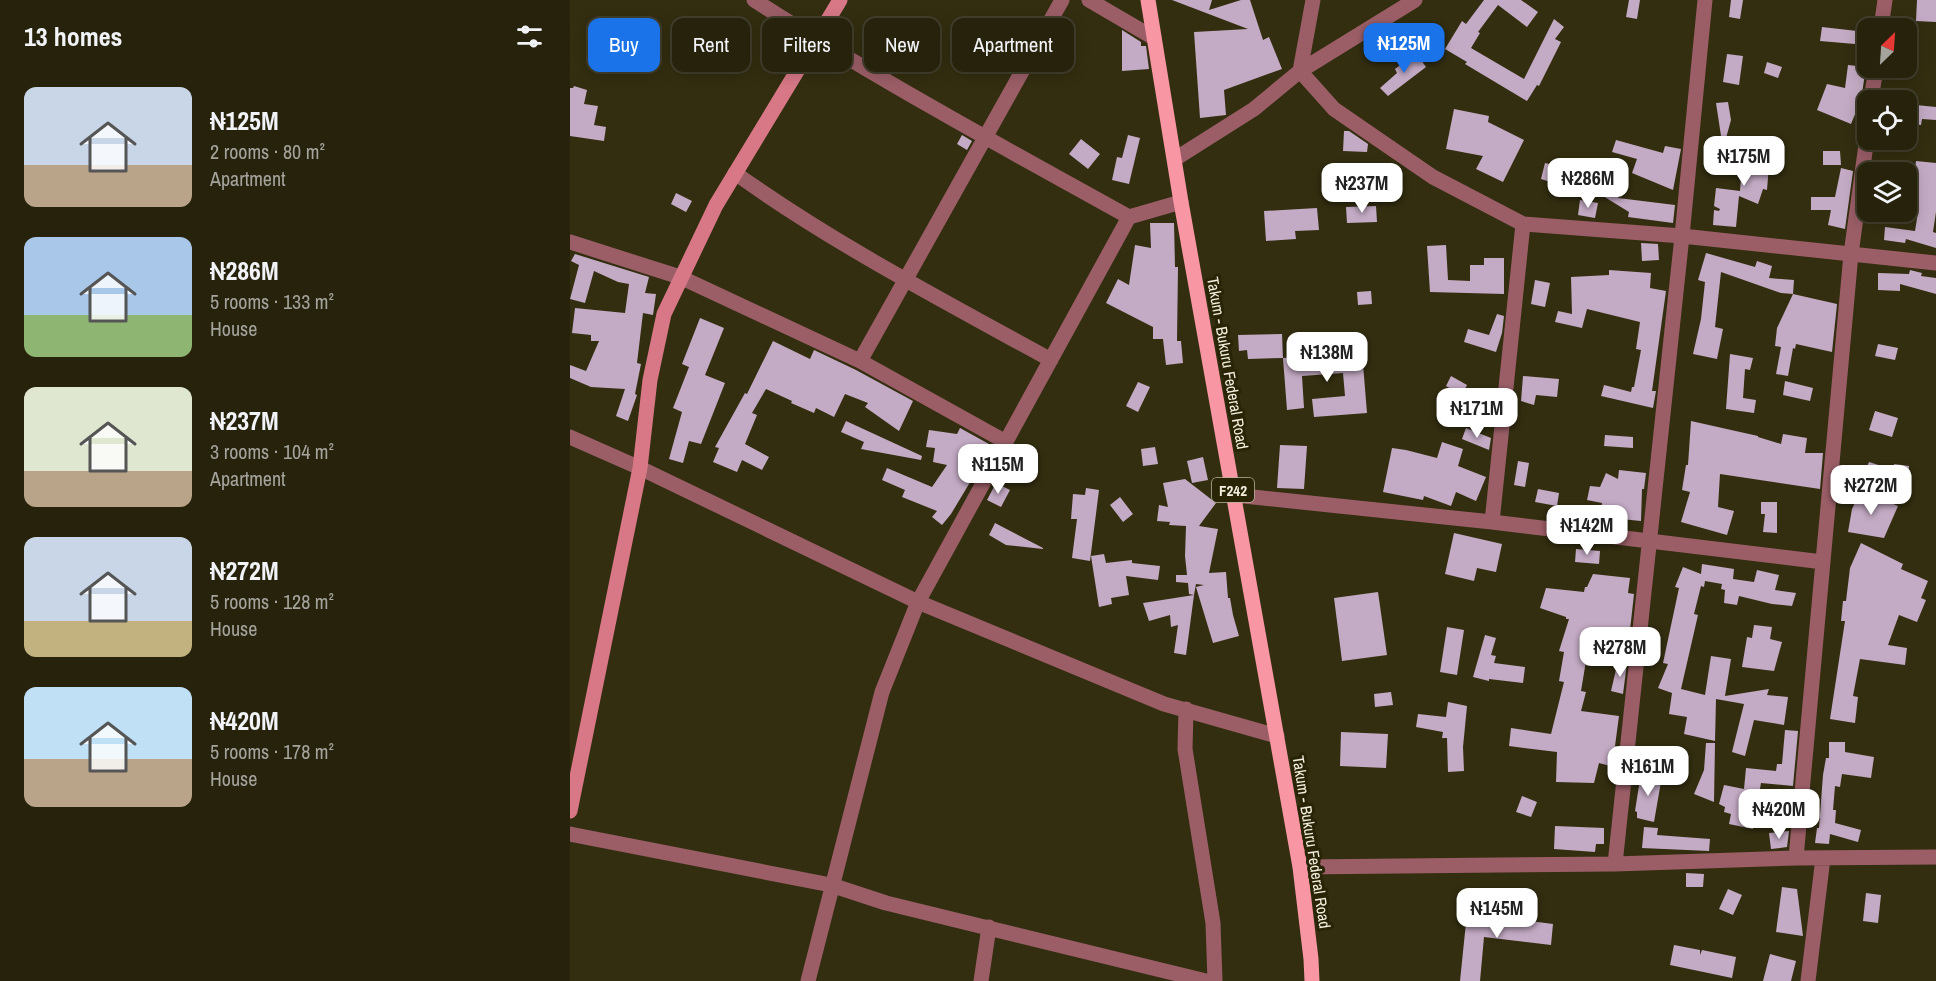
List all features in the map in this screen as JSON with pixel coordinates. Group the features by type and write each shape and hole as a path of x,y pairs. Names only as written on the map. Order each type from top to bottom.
{"main road":[{"name":"Takum - Bukuru Federal Road","path":"1148,0 1181,202 1300,867 1312,981"}],"street":[{"path":"754,0 783,18"},
{"path":"829,18 840,0"},
{"path":"860,362 1062,0"},
{"path":"1089,0 1154,38"},
{"path":"1300,70 1313,0"},
{"path":"1174,159 1254,109 1300,70 1415,0"},
{"path":"1615,864 1705,0"},
{"path":"1882,18 1885,0"},
{"path":"852,60 1129,217 1181,202"},
{"path":"1300,70 1334,109 1433,177 1523,224 1682,236 1936,263"},
{"path":"570,811 640,468 650,380 664,314 716,205 796,72"},
{"path":"1796,858 1851,254 1865,150"},
{"path":"735,172 770,197 906,279 1051,360"},
{"path":"808,981 882,692 918,602 1129,217"},
{"path":"1492,522 1523,224"},
{"path":"570,242 680,277 860,362 1006,442"},
{"path":"570,437 640,468 918,602 1164,704 1278,736"},
{"path":"1234,495 1492,522 1823,562"},
{"path":"1186,709 1185,749 1213,922 1215,981"},
{"path":"570,834 831,885 886,903 1206,981"},
{"path":"1300,867 1615,864 1796,858 1936,857"},
{"path":"1808,981 1823,858"},
{"path":"981,981 989,927"}],"building":[{"path":"1172,0 1212,0 1209,10 1241,0 1250,0 1263,40 1269,37 1282,69 1224,90 1226,115 1200,118 1194,32 1248,29"},
{"path":"1484,0 1521,0 1538,12 1527,27 1498,5 1478,32 1480,33 1471,48 1524,79 1554,19 1564,27 1555,39 1561,42 1539,86 1537,85 1527,101 1465,64 1467,62 1445,49 1462,21 1466,24"},
{"path":"1629,0 1640,0 1637,19 1626,17"},
{"path":"1731,0 1743,0 1740,19 1729,17"},
{"path":"1917,0 1936,0 1936,22 1917,21"},
{"path":"1822,27 1857,31 1855,44 1820,41"},
{"path":"1122,30 1141,42 1141,46 1146,46 1149,69 1122,71"},
{"path":"1416,53 1426,67 1388,96 1380,88 1397,73 1395,69"},
{"path":"1727,54 1743,56 1739,85 1723,82"},
{"path":"1767,62 1782,67 1778,78 1764,73"},
{"path":"1848,65 1857,66 1857,78 1864,78 1863,90 1857,90 1857,110 1851,124 1817,110 1827,84 1845,88"},
{"path":"574,86 587,90 584,104 598,106 594,125 606,127 604,141 570,136 570,88"},
{"path":"1728,102 1731,120 1723,149 1716,103"},
{"path":"1917,105 1936,107 1936,120 1922,119 1921,125 1917,125"},
{"path":"1454,109 1489,116 1488,122 1524,140 1503,182 1476,169 1483,156 1446,149"},
{"path":"1344,131 1349,131 1368,144 1367,152 1343,151"},
{"path":"962,135 972,141 967,150 957,144"},
{"path":"1128,135 1140,138 1129,184 1112,180 1117,157 1122,158"},
{"path":"1081,139 1100,154 1088,169 1069,154"},
{"path":"1616,140 1663,153 1665,146 1681,149 1673,190 1632,173 1637,159 1612,152"},
{"path":"1752,141 1770,145 1766,165 1769,165 1767,190 1763,189 1758,204 1739,196 1736,227 1713,225 1714,210 1719,211 1720,209 1714,206 1716,188 1740,191 1742,163 1748,163"},
{"path":"1823,151 1840,151 1841,165 1823,165"},
{"path":"1916,162 1936,163 1936,212 1933,232 1936,233 1936,248 1906,239 1905,243 1884,240 1885,227 1915,231 1919,206 1917,206"},
{"path":"1545,163 1558,166 1554,183 1541,179"},
{"path":"1841,168 1853,171 1845,229 1828,225 1831,210 1811,210 1811,197 1835,197"},
{"path":"1611,185 1622,191 1618,198 1675,205 1673,223 1628,217 1629,212 1603,196"},
{"path":"676,193 692,201 686,212 671,204"},
{"path":"1580,200 1598,203 1595,218 1578,215"},
{"path":"1376,206 1377,222 1347,223 1346,207"},
{"path":"1317,208 1319,230 1295,231 1296,239 1266,241 1264,211"},
{"path":"1150,223 1174,223 1175,267 1178,267 1177,341 1181,341 1183,363 1166,365 1163,339 1153,339 1153,327 1106,303 1118,279 1129,285 1135,245 1151,248"},
{"path":"1641,243 1658,244 1659,260 1642,261"},
{"path":"1446,245 1448,280 1470,281 1470,265 1484,265 1484,258 1504,258 1504,294 1430,292 1427,246"},
{"path":"1706,253 1755,267 1757,261 1772,266 1769,278 1794,280 1793,294 1781,293 1721,272 1715,327 1723,329 1717,359 1693,354 1701,319 1705,282 1698,280"},
{"path":"575,254 649,277 645,293 656,294 653,315 643,313 637,363 641,364 635,394 637,395 628,421 616,416 625,389 591,387 570,378 570,365 586,371 599,341 591,341 591,335 572,333 575,308 625,313 629,284 618,282 594,271 585,303 570,299 579,265 571,261"},
{"path":"1609,270 1651,273 1650,288 1666,291 1652,391 1656,391 1653,408 1601,396 1604,385 1631,392 1634,387 1641,350 1636,349 1640,322 1587,309 1582,328 1555,322 1558,311 1572,314 1571,277 1609,275"},
{"path":"1910,270 1922,273 1921,276 1936,278 1936,294 1900,284 1900,291 1878,290 1878,273 1909,274"},
{"path":"1535,280 1550,283 1545,307 1531,304"},
{"path":"1371,291 1372,304 1358,305 1357,292"},
{"path":"1793,294 1837,304 1832,352 1796,344 1795,349 1793,348 1788,376 1776,374 1781,347 1775,346 1777,328"},
{"path":"1497,314 1504,316 1496,352 1464,342 1468,329 1489,335"},
{"path":"700,318 724,328 705,375 725,383 701,444 689,441 683,463 669,459 682,412 673,408 689,367 682,364"},
{"path":"1282,334 1283,358 1248,359 1247,350 1239,351 1238,335"},
{"path":"773,341 810,359 814,350 913,401 899,431 865,407 868,403 845,394 834,417 816,408 814,413 766,389 752,413 757,415 745,444 769,457 762,470 742,460 737,472 713,462 719,448 715,447 745,393 747,394"},
{"path":"1878,344 1898,348 1895,360 1875,356"},
{"path":"1362,352 1367,413 1314,417 1312,399 1345,396 1343,373 1302,376 1304,408 1287,410 1283,358"},
{"path":"1730,354 1753,358 1750,370 1745,369 1743,398 1756,400 1754,413 1726,409"},
{"path":"1451,376 1467,385 1462,395 1446,386"},
{"path":"1523,376 1559,379 1557,397 1536,395 1534,405 1521,401"},
{"path":"1785,381 1813,388 1810,401 1783,395"},
{"path":"1138,382 1150,387 1138,412 1126,406"},
{"path":"1875,411 1898,418 1892,437 1869,430"},
{"path":"846,421 922,456 921,460 861,449 864,442 841,432"},
{"path":"1691,421 1758,436 1781,444 1783,434 1807,438 1805,453 1823,453 1820,489 1720,474 1718,507 1734,511 1727,535 1681,522 1690,492 1682,490 1686,465 1688,465"},
{"path":"960,428 989,444 969,484 942,525 932,517 937,511 902,497 905,490 882,480 887,468 932,487 947,465 933,462 935,448 926,447 929,430 957,434"},
{"path":"1466,428 1491,438 1489,450 1462,439"},
{"path":"1605,435 1633,437 1633,448 1604,446"},
{"path":"1442,442 1463,449 1458,466 1486,477 1476,501 1456,492 1451,506 1424,496 1423,500 1383,492 1392,448 1437,458"},
{"path":"1280,445 1307,446 1304,489 1277,488"},
{"path":"1155,447 1158,464 1143,466 1141,449"},
{"path":"1203,457 1208,480 1192,483 1187,461"},
{"path":"1518,461 1529,463 1525,487 1514,485"},
{"path":"1869,462 1894,470 1894,464 1909,466 1907,488 1859,483"},
{"path":"1619,470 1646,473 1644,489 1642,489 1641,521 1600,517 1602,503 1587,500 1590,486 1600,487 1606,473 1618,479"},
{"path":"1185,479 1216,503 1199,526 1218,529 1209,573 1226,572 1228,598 1230,598 1239,636 1213,643 1196,587 1204,585 1196,584 1194,595 1189,594 1188,583 1176,582 1176,575 1187,575 1186,526 1169,525 1170,522 1157,521 1159,505 1168,507 1163,483"},
{"path":"996,483 1010,490 1001,507 987,500"},
{"path":"1086,488 1099,490 1090,561 1072,558 1077,519 1071,519 1073,494 1085,495"},
{"path":"1538,489 1559,493 1557,506 1535,502"},
{"path":"1861,490 1898,506 1884,538 1848,532 1852,509"},
{"path":"1120,497 1133,514 1123,522 1110,505"},
{"path":"1761,502 1777,502 1777,533 1763,532 1765,514 1761,514"},
{"path":"995,523 1043,549 1006,545 989,535"},
{"path":"1454,533 1502,544 1496,572 1477,568 1474,581 1445,574"},
{"path":"1861,543 1903,564 1901,569 1928,581 1921,598 1926,600 1917,622 1899,615 1888,645 1907,648 1905,665 1860,659 1853,696 1858,697 1855,723 1830,719 1845,621 1841,621 1843,601 1846,601 1850,568"},
{"path":"1576,549 1600,551 1599,564 1575,562"},
{"path":"1104,554 1106,563 1132,560 1132,563 1160,566 1158,580 1126,576 1129,595 1111,598 1112,604 1099,607 1091,556"},
{"path":"1702,564 1734,569 1733,579 1754,582 1757,570 1779,575 1775,590 1796,593 1792,606 1739,596 1737,605 1724,603 1725,590 1721,589 1722,584 1705,581 1704,587 1701,586 1694,614 1698,615 1681,689 1705,695 1711,656 1731,659 1725,696 1769,689 1767,695 1788,697 1784,725 1754,720 1745,756 1732,752 1744,704 1716,699 1715,741 1684,734 1687,717 1669,714 1672,693 1658,688 1668,664 1663,663 1679,588 1675,587 1683,567 1701,574"},
{"path":"1593,574 1630,578 1628,593 1634,594 1629,639 1624,654 1589,643 1581,691 1586,692 1581,711 1619,716 1615,746 1618,747 1614,767 1599,763 1594,783 1556,782 1557,752 1509,746 1511,728 1551,734 1564,682 1559,681 1564,652 1559,651 1569,619 1540,608 1546,588 1584,592"},
{"path":"1378,592 1387,655 1342,661 1334,598"},
{"path":"1194,595 1186,655 1174,653 1178,625 1171,627 1170,615 1149,621 1143,603"},
{"path":"1754,625 1772,627 1770,639 1782,642 1774,671 1742,667 1747,637 1752,638"},
{"path":"1447,627 1464,630 1457,675 1440,672"},
{"path":"1485,635 1496,638 1491,655 1496,656 1494,663 1525,667 1523,683 1489,679 1489,681 1473,677"},
{"path":"1618,661 1627,663 1623,694 1611,691"},
{"path":"1391,692 1393,705 1375,707 1374,694"},
{"path":"1448,702 1467,706 1463,747 1464,771 1448,772 1447,738 1442,738 1443,732 1416,727 1418,714 1446,717"},
{"path":"1785,730 1798,731 1793,786 1761,783 1753,829 1729,824 1731,814 1724,812 1725,807 1719,804 1724,785 1744,789 1746,768 1776,771 1777,764 1782,764"},
{"path":"1341,732 1388,734 1386,768 1340,766"},
{"path":"1829,742 1845,742 1845,752 1874,757 1871,778 1842,774 1840,787 1835,786 1833,810 1836,810 1835,823 1861,830 1858,842 1830,834 1829,844 1815,843 1817,828 1819,828 1823,775 1826,758 1829,758"},
{"path":"1706,743 1715,743 1714,802 1694,794 1704,770"},
{"path":"1641,773 1662,776 1654,822 1637,818 1635,811"},
{"path":"1522,796 1537,802 1531,817 1516,812"},
{"path":"1555,826 1604,828 1604,844 1596,844 1595,852 1554,849"},
{"path":"1644,827 1658,828 1657,835 1710,839 1709,851 1642,848"},
{"path":"1789,831 1787,847 1771,849 1769,833"},
{"path":"1686,873 1704,874 1703,887 1686,887"},
{"path":"1782,887 1797,889 1803,936 1776,932"},
{"path":"1728,889 1742,895 1733,915 1719,909"},
{"path":"1866,893 1881,895 1878,923 1863,921"},
{"path":"1467,913 1553,924 1551,945 1484,937 1480,981 1460,981"},
{"path":"1674,945 1700,950 1700,955 1702,950 1736,957 1732,978 1670,965"},
{"path":"1770,954 1796,961 1791,981 1763,981"}]}
